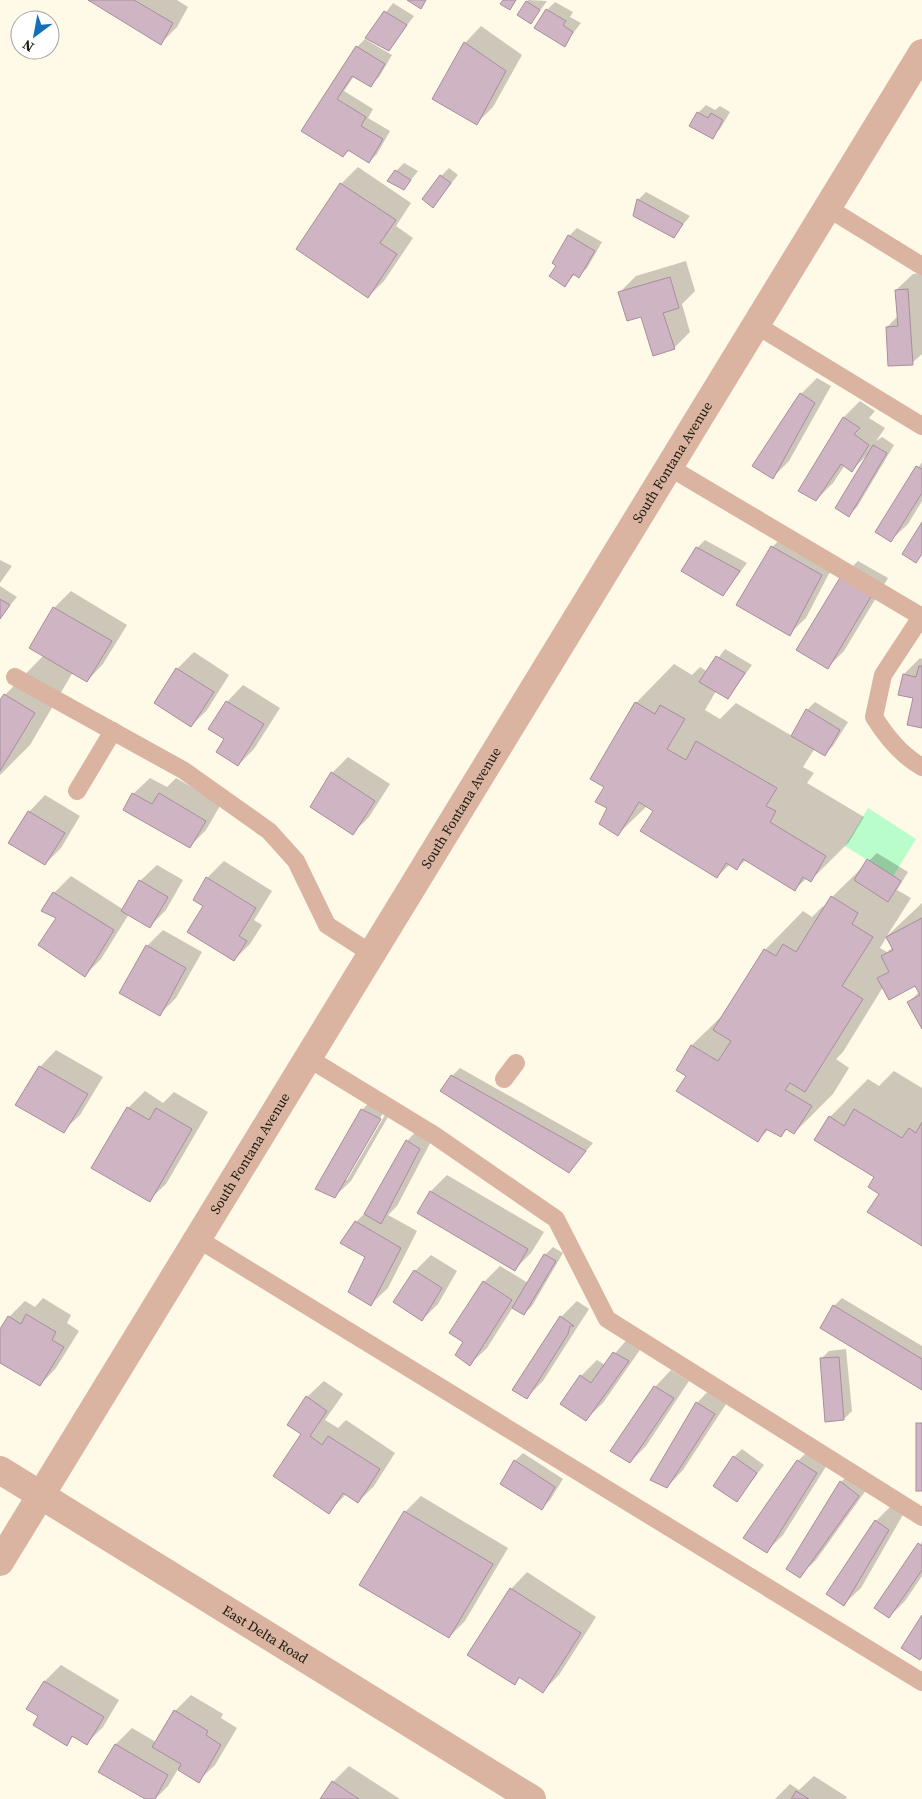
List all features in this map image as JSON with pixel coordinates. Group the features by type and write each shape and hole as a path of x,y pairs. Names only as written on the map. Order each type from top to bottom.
{"street":[{"name":"South Fontana Avenue","path":"0,1562 922,53"},
{"name":"East Delta Road","path":"0,1470 532,1799"}],"lane":[{"path":"828,208 922,266"},
{"path":"756,325 922,426"},
{"path":"669,467 922,617 883,674 874,718 885,736 906,758 922,767"},
{"path":"15,677 183,770 269,831 296,861 327,925 372,954"},
{"path":"77,791 113,731"},
{"path":"308,1058 434,1135 556,1219 607,1319 922,1516"},
{"path":"504,1079 516,1063"},
{"path":"198,1239 922,1682"}],"green space":[{"path":"868,808 916,839 893,876 845,846"}],"building":[{"path":"88,0 134,0 173,23 161,45"},
{"path":"407,0 426,0 421,9"},
{"path":"503,0 516,0 510,10 500,4"},
{"path":"526,1 540,10 531,24 517,15"},
{"path":"546,9 566,21 563,25 573,32 565,47 534,28"},
{"path":"384,11 407,25 389,51 365,38"},
{"path":"464,42 506,71 477,125 432,99"},
{"path":"356,46 385,64 371,87 352,76 337,99 366,117 361,126 383,139 369,163 348,150 343,157 301,131"},
{"path":"697,112 708,118 711,113 723,120 713,139 689,126"},
{"path":"395,170 411,180 404,190 387,181"},
{"path":"440,175 451,183 433,208 422,199"},
{"path":"340,183 396,220 380,243 397,254 368,298 296,249"},
{"path":"637,199 683,224 674,238 633,216"},
{"path":"568,235 595,251 579,278 573,274 565,287 549,276 556,266 552,263"},
{"path":"670,277 679,308 663,313 675,349 653,356 641,317 627,321 618,292"},
{"path":"908,289 913,365 888,366 886,327 898,326 895,290"},
{"path":"800,393 815,403 773,479 752,466"},
{"path":"843,417 860,428 854,434 869,445 852,472 841,464 816,501 798,491"},
{"path":"873,445 887,453 849,517 835,508"},
{"path":"916,466 922,469 922,493 891,542 875,532"},
{"path":"922,522 922,554 916,563 902,554"},
{"path":"771,546 822,575 790,636 736,605"},
{"path":"696,547 740,571 723,596 681,571"},
{"path":"841,576 872,595 828,669 796,650"},
{"path":"0,599 10,605 0,619"},
{"path":"53,607 112,641 87,682 29,648"},
{"path":"716,656 745,673 728,699 699,682"},
{"path":"919,666 922,666 922,728 907,725 913,698 898,695 903,674 916,677"},
{"path":"176,668 214,692 191,727 154,703"},
{"path":"4,694 35,713 0,771 0,700"},
{"path":"226,701 264,724 238,766 216,752 224,739 208,729"},
{"path":"635,702 655,714 660,705 685,719 667,749 686,760 696,741 777,788 766,806 776,811 770,822 826,856 811,882 803,877 795,891 743,859 737,870 726,863 717,878 640,831 653,811 639,802 618,836 599,824 607,808 595,802 604,787 590,779"},
{"path":"806,709 840,730 825,756 791,736"},
{"path":"331,772 375,801 353,835 310,807"},
{"path":"132,793 152,804 159,793 206,821 190,848 123,810"},
{"path":"28,811 65,833 45,865 8,843"},
{"path":"867,859 901,881 888,902 854,880"},
{"path":"206,877 256,908 239,936 247,941 234,961 187,932 203,906 193,900"},
{"path":"139,880 168,897 150,928 121,911"},
{"path":"53,892 114,930 85,977 38,945 56,918 41,911"},
{"path":"831,896 858,913 852,924 873,937 842,986 863,999 805,1092 790,1083 785,1090 812,1106 794,1134 786,1129 781,1137 766,1129 758,1142 676,1091 686,1076 676,1070 691,1045 718,1061 731,1041 713,1030 764,949 776,956 783,944 796,952"},
{"path":"922,918 922,1029 907,1002 920,995 915,986 889,1000 877,978 889,972 881,956 893,950 886,937"},
{"path":"146,945 186,968 160,1016 119,993"},
{"path":"39,1066 88,1094 64,1133 15,1105"},
{"path":"451,1075 586,1151 569,1173 440,1091"},
{"path":"127,1107 149,1120 156,1108 192,1129 150,1202 91,1168"},
{"path":"361,1109 381,1119 335,1198 315,1189"},
{"path":"854,1109 902,1138 909,1128 916,1133 922,1122 922,1246 867,1212 879,1194 868,1187 874,1177 814,1140 829,1116 844,1126"},
{"path":"406,1140 420,1149 381,1224 364,1214"},
{"path":"430,1191 528,1249 515,1271 417,1213"},
{"path":"355,1221 401,1248 371,1306 348,1292 365,1257 340,1243"},
{"path":"544,1254 556,1261 524,1315 512,1308"},
{"path":"414,1270 442,1288 422,1321 393,1302"},
{"path":"483,1281 512,1300 470,1366 455,1355 463,1342 449,1333"},
{"path":"833,1305 922,1359 922,1390 820,1328"},
{"path":"26,1314 56,1332 52,1340 64,1347 40,1386 0,1363 0,1329 8,1316 21,1324"},
{"path":"560,1316 574,1326 570,1326 568,1334 527,1399 512,1390"},
{"path":"613,1352 629,1361 586,1421 560,1404 580,1375 591,1383"},
{"path":"839,1357 844,1420 825,1422 820,1358"},
{"path":"654,1386 674,1398 630,1463 610,1451"},
{"path":"306,1396 327,1411 310,1436 322,1445 328,1436 380,1469 358,1503 343,1493 329,1514 273,1476 301,1434 287,1425"},
{"path":"696,1402 715,1414 667,1488 650,1480"},
{"path":"916,1423 922,1423 922,1491 916,1491"},
{"path":"733,1456 757,1473 737,1502 713,1486"},
{"path":"514,1460 555,1487 542,1510 500,1484"},
{"path":"797,1460 817,1473 767,1553 743,1538"},
{"path":"840,1481 859,1496 800,1578 786,1569"},
{"path":"404,1511 493,1564 449,1638 359,1585"},
{"path":"875,1520 889,1530 844,1606 826,1594"},
{"path":"918,1543 922,1546 922,1570 889,1618 874,1608"},
{"path":"510,1588 581,1633 543,1693 519,1677 515,1685 467,1655"},
{"path":"922,1615 922,1657 920,1660 901,1648"},
{"path":"44,1681 104,1717 87,1745 72,1736 67,1746 33,1725 38,1716 26,1709"},
{"path":"174,1710 208,1731 206,1735 221,1745 199,1783 178,1770 181,1764 152,1747"},
{"path":"115,1744 168,1775 155,1799 145,1799 98,1772"},
{"path":"332,1781 359,1799 320,1799"},
{"path":"796,1791 809,1799 791,1799"}]}
